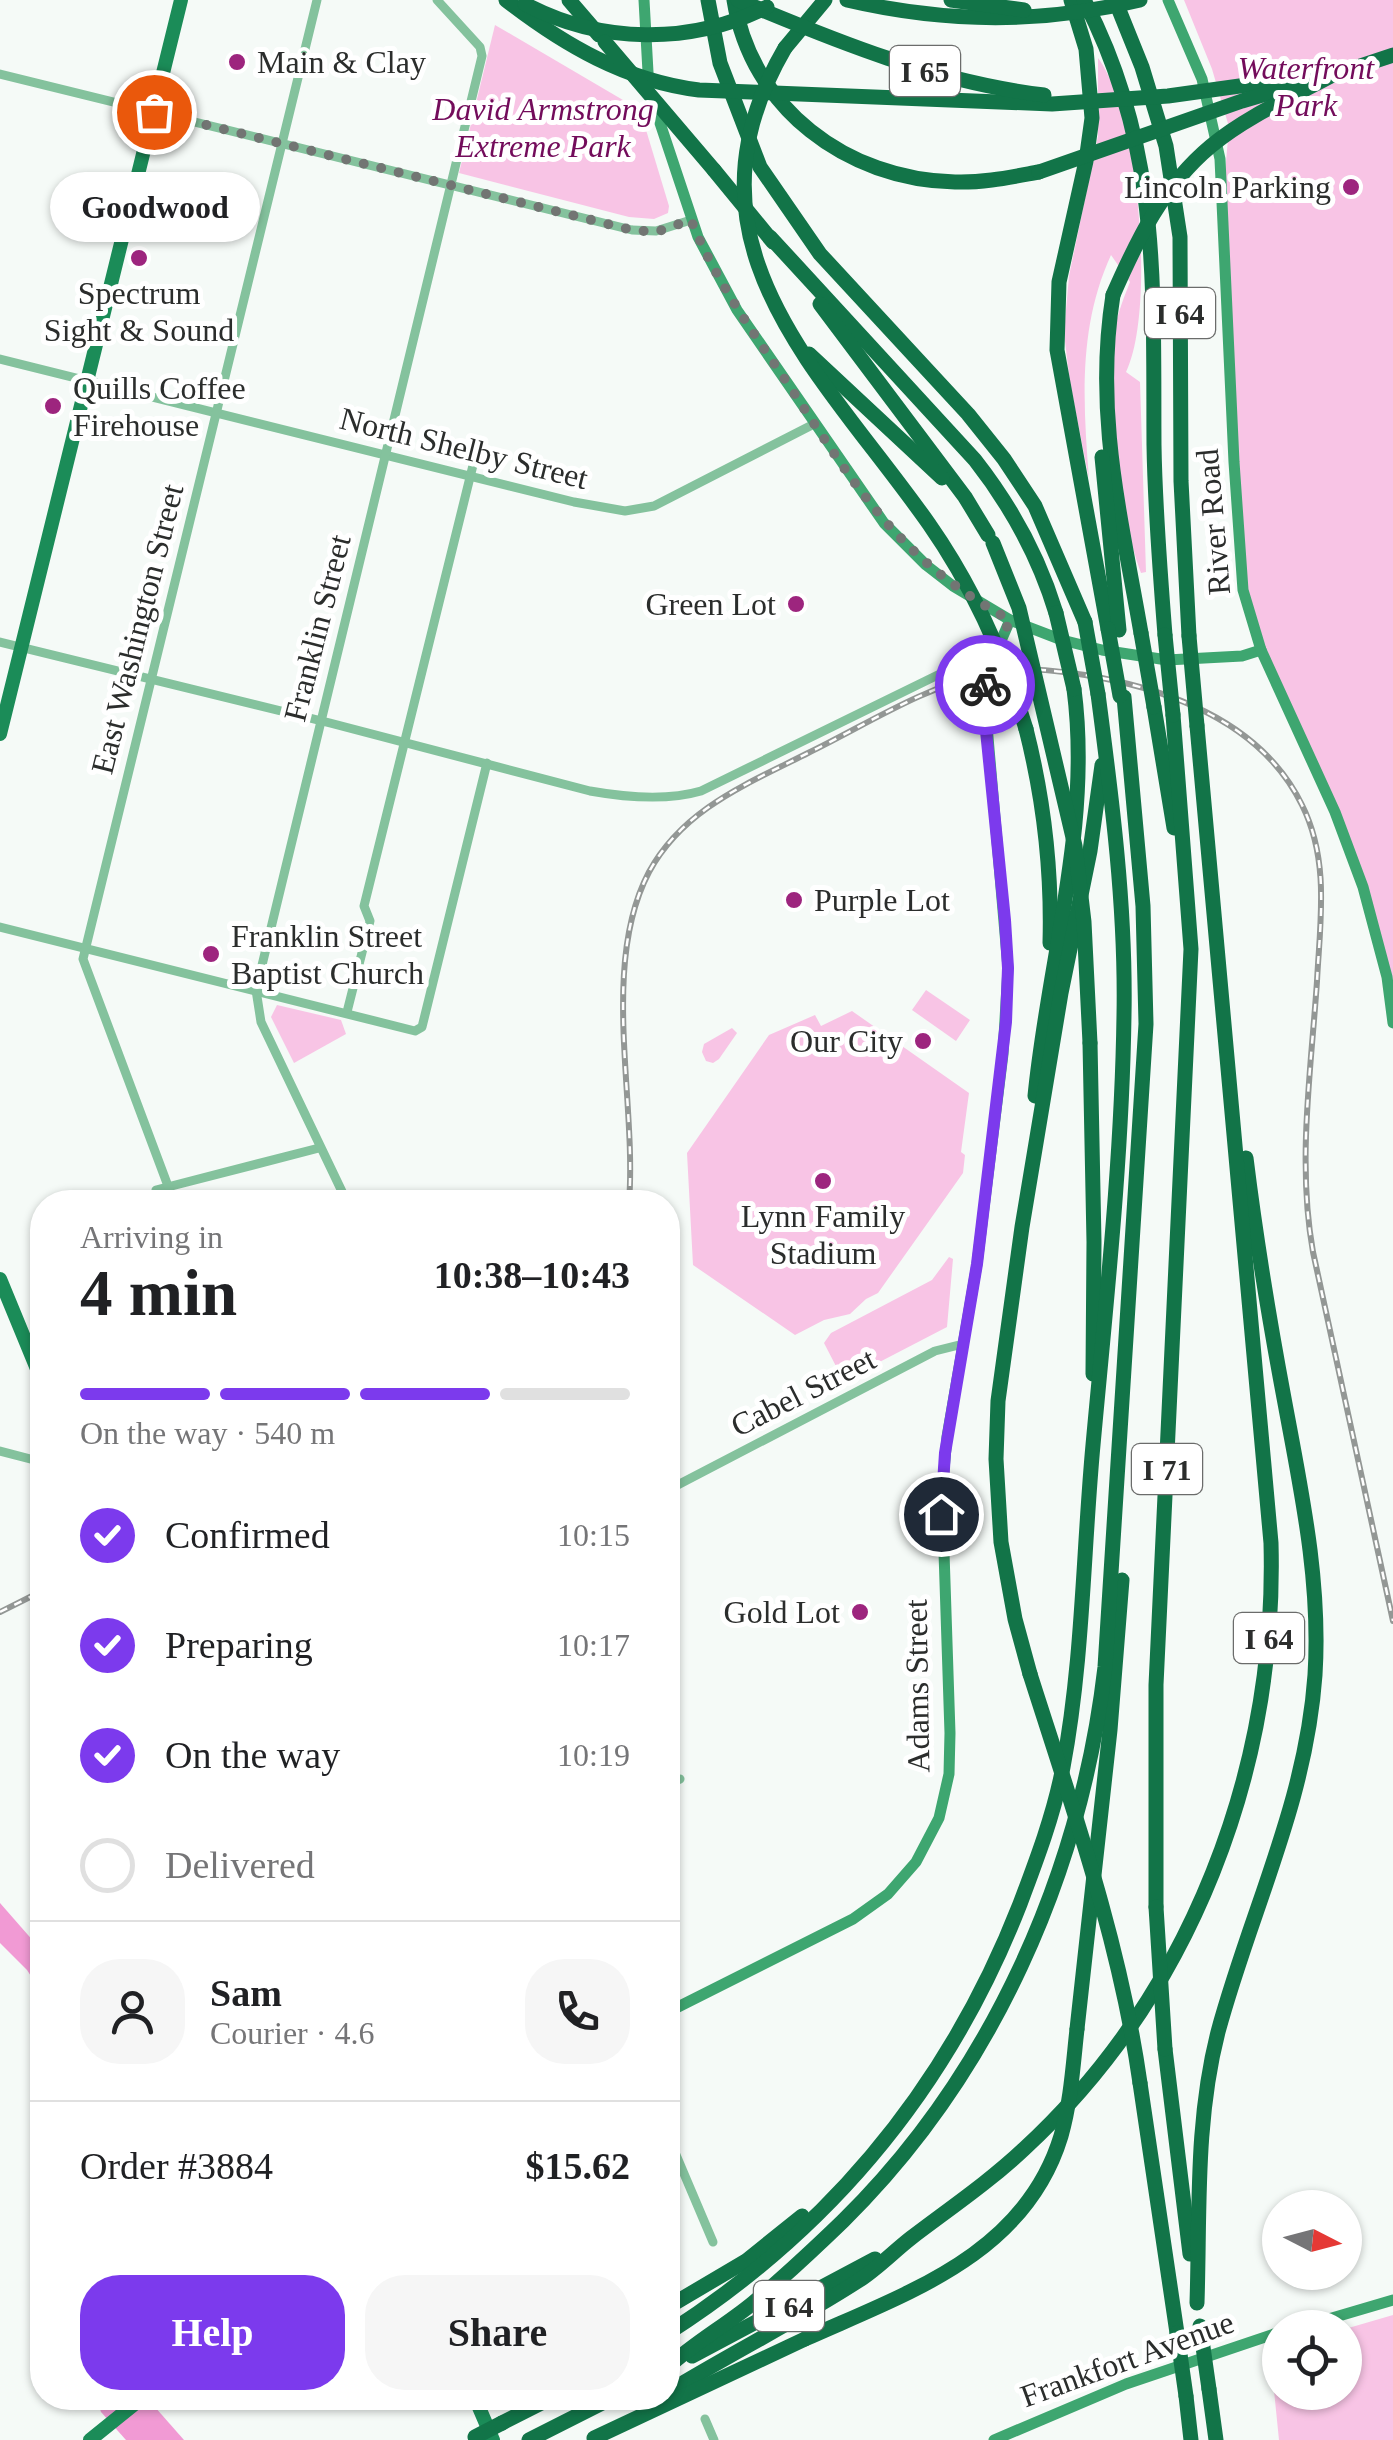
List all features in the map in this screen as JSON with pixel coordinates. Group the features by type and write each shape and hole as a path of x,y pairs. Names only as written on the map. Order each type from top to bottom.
{"highway":[{"path":"506,0 589,56 626,73 674,87 1014,103 1123,100"},
{"path":"517,0 580,27 637,35 676,34 720,26 777,2"},
{"path":"570,0 770,238 966,496 991,539 1019,608 1075,846 1084,922 1094,1242 1092,1446"},
{"name":"I 64","path":"680,2324 773,2256 838,2195 880,2148 948,2056 976,2005 1040,1853 1063,1767 1077,1671 1092,1446 1104,1351 1124,1014 1121,902 1105,746 1085,622 1035,506 1004,459 968,414 820,254 760,167 720,63 708,0"},
{"path":"736,0 750,56 778,103 817,136 855,159 890,172 953,182 1039,172 1242,101 1333,74"},
{"name":"I 65","path":"736,0 860,50 933,74 1007,90 1123,100 1254,84 1312,70 1333,74 1393,54"},
{"path":"825,0 785,48 755,115 745,189 748,228 756,264 796,346 950,556 998,650 1026,729 1040,792 1050,884 1048,968 1022,1227"},
{"name":"I 65","path":"847,0 967,18 1044,18 1079,4 1140,0"},
{"path":"951,0 997,8 1079,4"},
{"name":"I 64","path":"680,2362 909,2240 970,2196 1026,2147 1090,2080 1146,2004 1183,1940 1214,1872 1253,1748 1268,1654 1271,1542 1189,636 1182,482 1180,236 1166,146 1142,67 1114,0"},
{"path":"680,2359 753,2302 870,2192 952,2088 1018,1972 1067,1849 1093,1748 1105,1667 1117,1499 1146,995 1143,906 1113,629 1056,339 1059,282 1092,118 1079,4"},
{"path":"1079,4 1126,103 1146,193 1153,270 1155,489 1190,911 1189,1032"},
{"path":"1113,629 1097,386 1113,294 1139,234 1162,199 1212,145 1333,74"},
{"path":"770,238 946,425 983,470 1029,545 1056,613 1074,689 1079,737 1077,800 1061,927 1039,1050"},
{"path":"1113,294 1104,376 1108,429 1178,869 1189,1032"},
{"path":"779,315 808,352 944,480 991,539"},
{"path":"1105,746 1090,851 1060,993 1022,1227 1000,1378 996,1458 1003,1554 1014,1618 1111,1932 1128,2008 1191,2440"},
{"path":"1197,2303 1198,2161 1210,2067 1228,1999 1298,1785 1308,1732 1316,1643 1308,1524 1261,1272 1216,914"},
{"name":"I 71","path":"1189,1032 1156,1684 1156,1907 1165,2049 1216,2440"},
{"path":"680,2398 949,2272 982,2250 1011,2223 1040,2183 1060,2138 1069,2100 1077,2029 1118,1650 1122,1569 1117,1499"},
{"path":"680,2300 771,2243 842,2177 890,2122 936,2057 972,1995 986,1982"},
{"path":"680,2385 862,2279 909,2240"},
{"path":"472,2438 527,2410"},
{"path":"529,2440 588,2410"},
{"path":"592,2439 639,2410"},
{"path":"592,2439 654,2410"}],"main road":[{"path":"0,734 182,0"},
{"path":"0,1279 30,1352"},
{"path":"90,2440 127,2410"},
{"path":"479,2410 492,2440"}],"street":[{"name":"East Washington Street","path":"170,1190 83,960 317,0"},
{"name":"Franklin Street","path":"340,1190 261,1022 256,990 482,52 437,0"},
{"path":"644,0 649,90 691,220 729,296 863,497 906,547 952,586 1010,620 1062,640 1149,658 1193,660 1242,656 1261,650"},
{"name":"River Road","path":"1168,0 1202,79 1220,159 1239,562 1249,615 1356,866 1387,977 1393,1022"},
{"path":"0,74 632,230 656,232 691,220"},
{"name":"North Shelby Street","path":"0,359 601,508 642,510 814,424"},
{"path":"347,1012 370,921 364,906 478,445"},
{"name":"Adams Street","path":"680,2006 853,1920 899,1884 929,1841 942,1806 950,1761 941,1514 945,1453 977,1264 1006,1004 1005,920 984,712 988,671 1010,620"},
{"path":"0,642 605,794 684,795 714,785 946,671 962,666 988,671"},
{"path":"0,927 419,1029 488,763"},
{"path":"156,1190 320,1148"},
{"name":"Cabel Street","path":"680,1484 935,1351 963,1344"},
{"path":"0,1451 30,1459"},
{"path":"680,2164 713,2242"},
{"path":"1359,2310 1393,2300"},
{"name":"Frankfort Avenue","path":"994,2440 1126,2384 1262,2338"},
{"path":"705,2419 714,2440"}],"green space":[{"name":"Waterfront Park","path":"1184,0 1393,0 1393,1023 1369,904 1261,650 1239,561 1223,197 1229,127 1212,69"},
{"name":"David Armstrong Extreme Park","path":"495,25 640,110 668,213 654,219 629,217 459,173"},
{"path":"1098,58 1112,84 1124,121 1139,212 1140,304 1126,372 1140,382 1146,572 1141,573 1121,491 1111,395 1113,334 1130,282 1111,255 1093,310 1085,365 1089,479 1064,333 1069,276 1098,136"},
{"path":"926,990 970,1020 956,1041 912,1010"},
{"path":"277,1005 341,1020 346,1034 294,1063 271,1017"},
{"name":"Lynn Family Stadium","path":"852,1011 969,1093 961,1152 965,1155 963,1173 878,1293 850,1314 824,1320 795,1335 693,1265 687,1153 769,1035 815,1015 821,1026"},
{"path":"732,1028 737,1033 719,1059 713,1063 706,1061 704,1044"},
{"path":"949,1257 953,1259 947,1327 841,1382 824,1343 831,1333 932,1280"},
{"path":"1393,2315 1393,2440 1279,2440 1276,2410 1362,2410 1362,2324"}],"shaded area":[{"path":"0,1903 30,1937 30,1975 27,1970 0,1943"},
{"path":"158,2410 184,2440 126,2440 101,2412"}],"railway":[{"path":"629,1190 623,991 626,949 634,909 649,872 663,850 698,815 718,800 894,708 939,688 997,672 1048,670 1117,681 1210,714 1263,752 1285,776 1302,805 1317,848 1321,914 1307,1117 1308,1218 1393,1621"},
{"path":"0,1612 30,1597"}],"way so far":[{"path":"154,112 632,230 656,232 691,220 709,261 738,310 863,497 926,565 952,586 1010,620 986,673 985,685"}],"place":[{"name":"Main & Clay","path":"237,62"},
{"name":"Goodwood","path":"154,112"},
{"name":"Lincoln Parking","path":"1351,187"},
{"name":"Spectrum Sight & Sound","path":"139,258"},
{"name":"Quills Coffee Firehouse","path":"53,406"},
{"name":"Green Lot","path":"796,604"},
{"name":"Purple Lot","path":"794,900"},
{"name":"Franklin Street Baptist Church","path":"211,954"},
{"name":"Our City","path":"923,1041"},
{"name":"Lynn Family Stadium","path":"823,1181"},
{"name":"Gold Lot","path":"860,1612"}],"route":[{"path":"941,1514 945,1453 977,1264 1006,1022 1008,968 985,685"}]}
